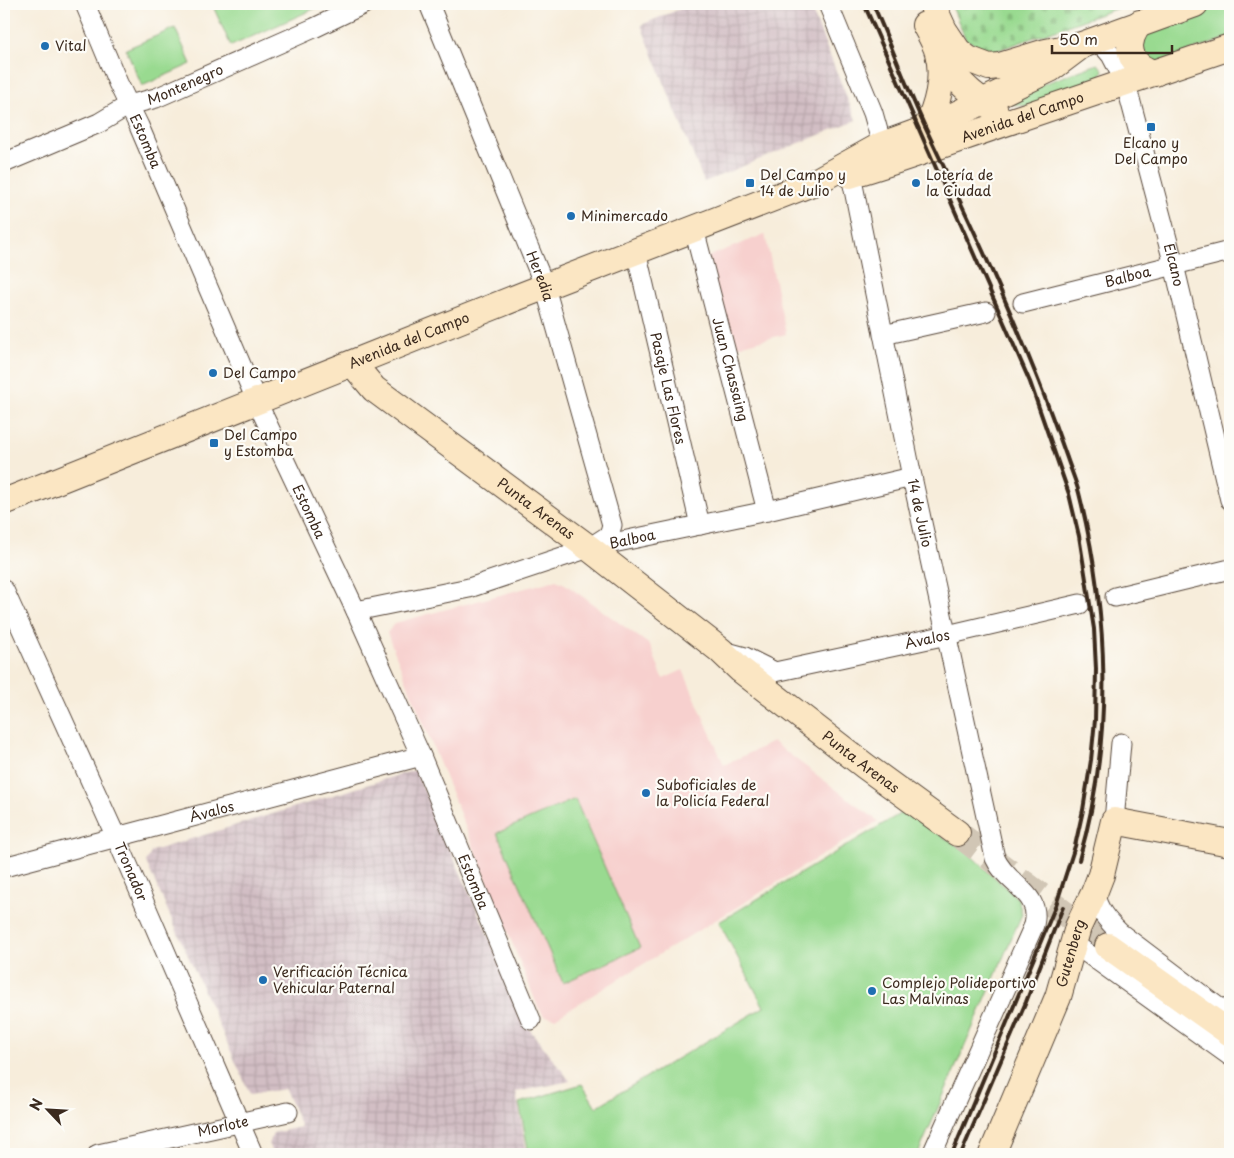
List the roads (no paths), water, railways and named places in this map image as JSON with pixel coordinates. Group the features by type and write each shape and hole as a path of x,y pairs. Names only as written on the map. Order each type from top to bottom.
{"main road":[{"path":"916,4 948,53 936,105 926,129"},
{"path":"932,4 944,30 948,53 956,79 981,102 1019,118"},
{"name":"Avenida del Campo","path":"948,53 988,67 1000,66 1046,52 1090,42 1196,4"},
{"path":"1140,24 1131,37 1131,53 1140,67 1155,73"},
{"name":"Avenida del Campo","path":"4,502 694,228 815,182 882,145 926,129 1050,69 1090,42"},
{"name":"Avenida del Campo","path":"815,182 851,175 920,153 1230,48"},
{"name":"Punta Arenas","path":"354,364 374,388 589,548 720,650 741,670 865,766 958,833"},
{"path":"1114,821 1230,843"},
{"name":"Gutenberg","path":"992,1154 1058,996 1078,927 1094,893 1114,821"},
{"path":"1108,946 1230,1033"}],"street":[{"name":"Estomba","path":"85,4 257,402 356,611 421,756 531,1020"},
{"name":"Montenegro","path":"4,163 98,123 129,105 156,98 364,4"},
{"name":"Heredia","path":"429,4 545,287 612,525 609,535 589,548"},
{"path":"828,4 873,112 882,145"},
{"name":"Elcano","path":"1090,42 1110,55 1126,84 1174,265 1230,500"},
{"name":"14 de Julio","path":"851,175 882,336 993,849 999,868 1032,900 1036,916 1034,925 932,1154"},
{"name":"Juan Chassaing","path":"694,228 766,511"},
{"name":"Pasaje Las Flores","path":"636,251 700,525"},
{"name":"Balboa","path":"1024,303 1230,251"},
{"path":"882,336 986,312"},
{"name":"Balboa","path":"356,611 470,588 589,548 766,511 912,477"},
{"path":"1115,597 1230,569"},
{"name":"Tronador","path":"4,590 116,837 253,1154"},
{"name":"Ávalos","path":"775,672 1080,604"},
{"name":"Punta Arenas","path":"720,650 745,657 775,672"},
{"name":"Gutenberg","path":"1114,821 1121,743"},
{"name":"Ávalos","path":"4,867 421,756"},
{"path":"1094,893 1097,906 1106,919 1119,932 1230,1016"},
{"path":"1073,943 1230,1056"},
{"name":"Morlote","path":"98,1154 288,1112"}],"tunnel":[{"path":"957,833 1108,946"}],"railway":[{"path":"864,4 1030,382 1069,494 1079,536 1094,629 1096,669 1095,720 1091,760 1075,846 1056,905 952,1154"},
{"path":"873,4 919,114 981,246 1020,335 1079,493 1097,584 1103,676 1102,723 1098,769 1090,815 1079,860"},
{"path":"961,1154 1026,1002 1063,907"}],"place":[{"name":"Vital","path":"45,46"},
{"name":"Elcano y Del Campo","path":"1151,127"},
{"name":"Del Campo y 14 de Julio","path":"750,183"},
{"name":"Lotería de la Ciudad","path":"916,183"},
{"name":"Minimercado","path":"571,216"},
{"name":"Del Campo","path":"213,373"},
{"name":"Del Campo y Estomba","path":"214,443"},
{"name":"Suboficiales de la Policía Federal","path":"646,793"},
{"name":"Verificación Técnica Vehicular Paternal","path":"263,980"},
{"name":"Complejo Polideportivo Las Malvinas","path":"872,991"}]}
